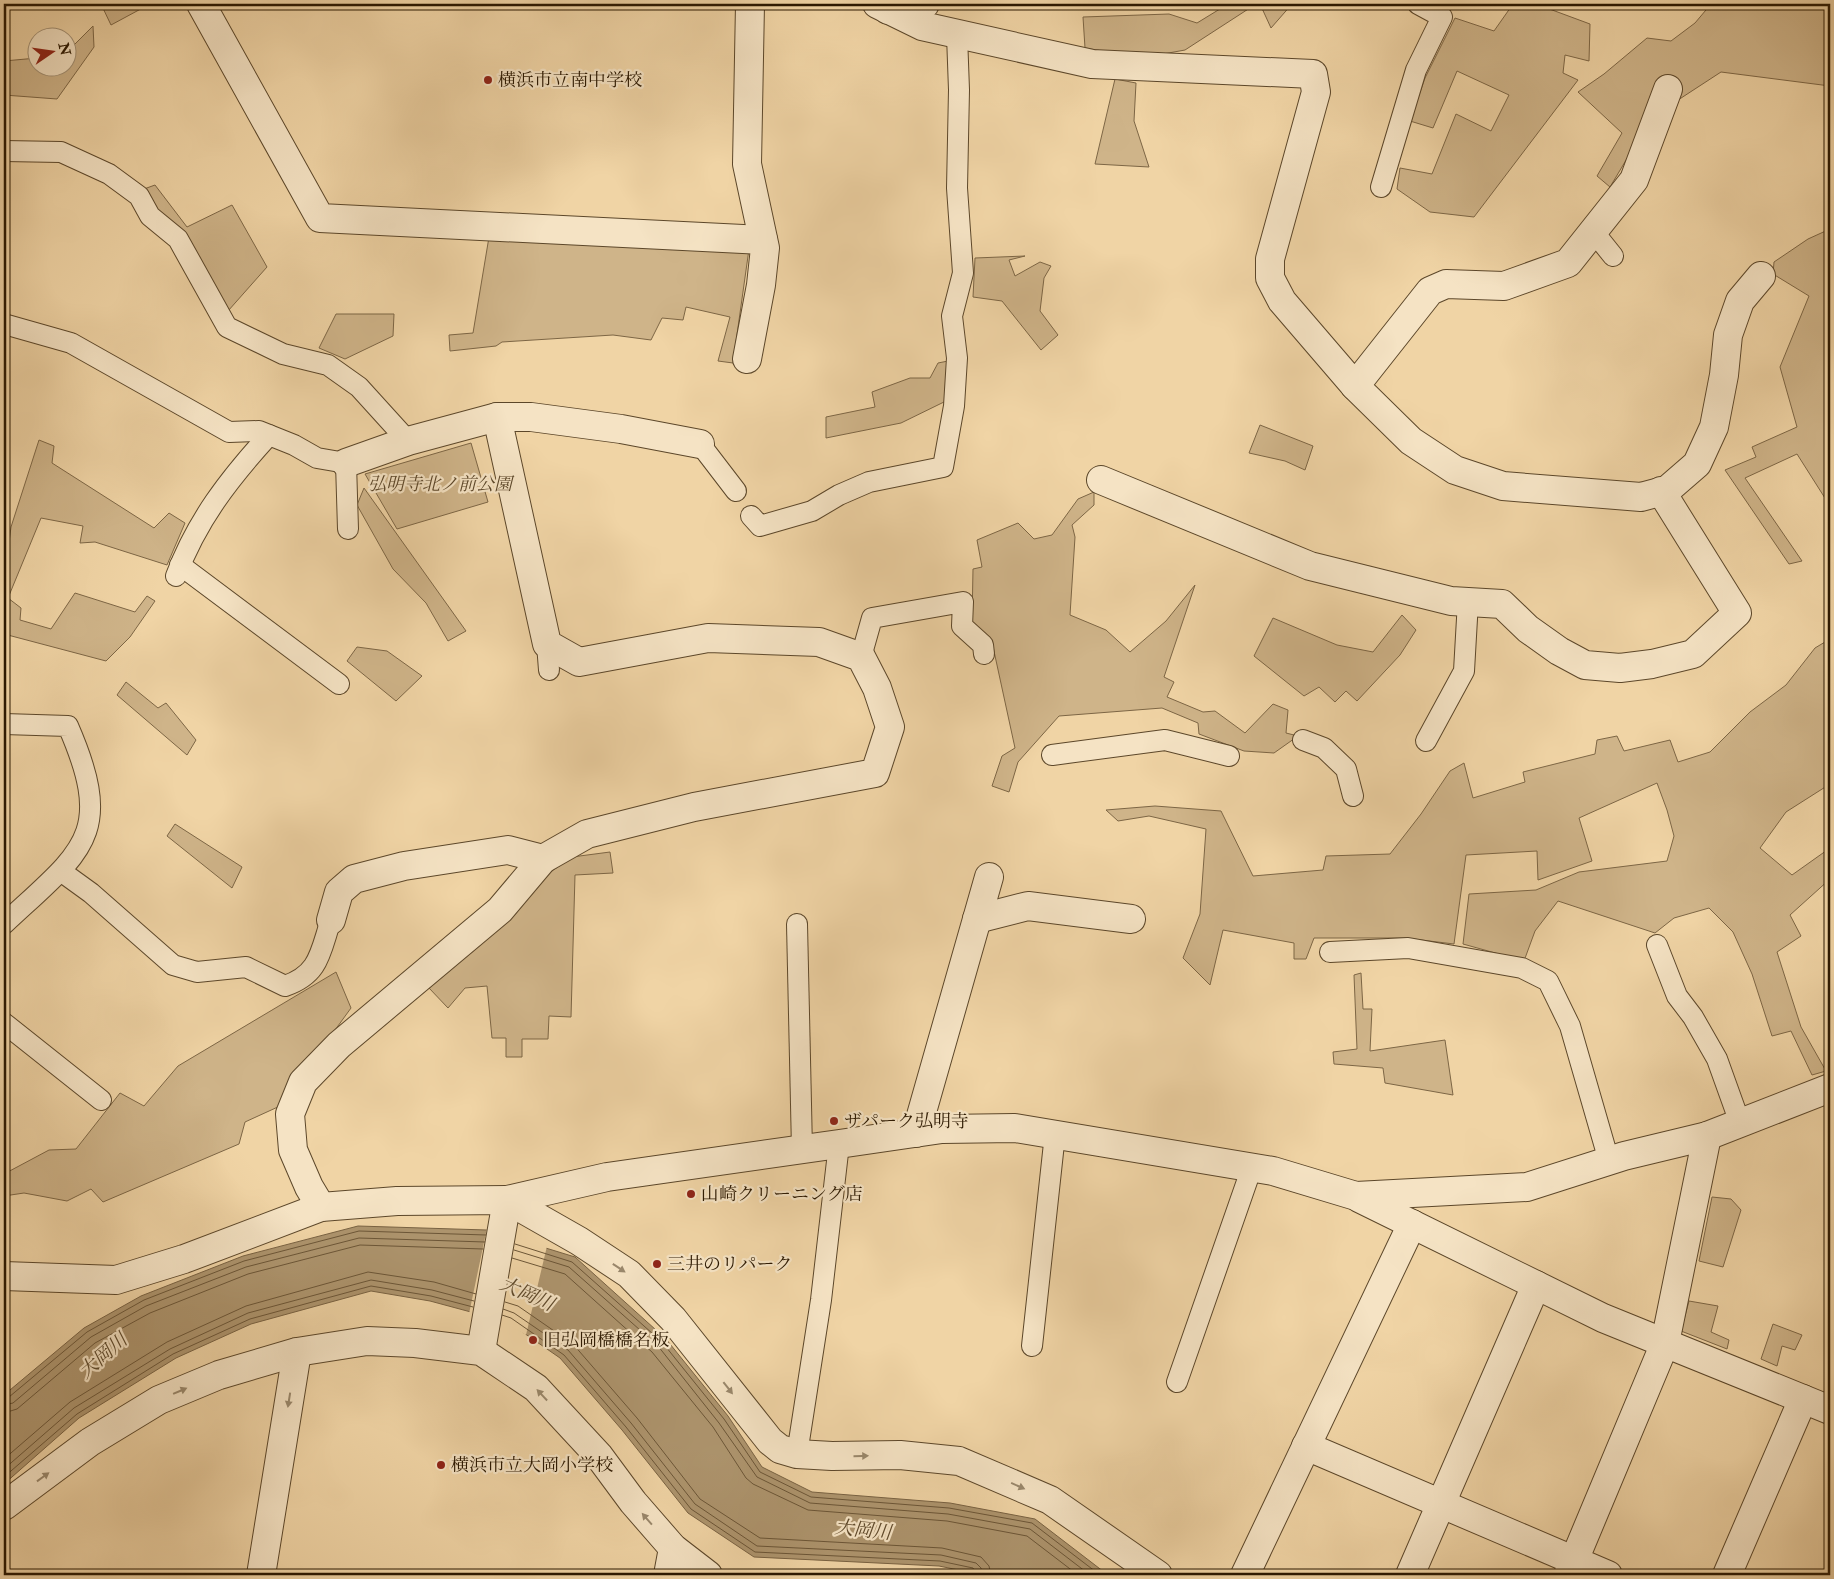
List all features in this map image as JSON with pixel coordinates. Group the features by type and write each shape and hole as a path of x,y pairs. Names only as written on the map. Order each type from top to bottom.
{"street":[{"path":"201,4 320,218 763,240"},
{"path":"747,359 761,285 763,240 747,164 750,4"},
{"path":"882,7 925,4"},
{"path":"882,7 922,26 1092,64 1313,74 1316,92 1270,259 1270,278 1282,301 1355,386 1411,441 1455,470 1503,486 1641,496 1667,490 1697,464 1716,420 1728,335 1740,301 1761,276"},
{"path":"1355,386 1430,291 1446,284 1504,286 1568,263 1634,180 1668,89"},
{"path":"321,1207 309,1187 294,1150 290,1114 303,1082 339,1045 500,910 544,859 591,825 874,774 890,727 877,688 861,657 819,642 708,638 579,662 547,644 497,417"},
{"path":"346,463 408,441 497,417 531,417 621,429 700,444"},
{"path":"1101,480 1310,566 1451,601 1502,604 1528,629 1559,651 1585,665 1620,668 1652,664 1693,654 1737,613 1661,491"},
{"path":"331,920 339,892 354,879 404,866 508,850 544,859"},
{"path":"916,1133 988,877"},
{"path":"977,919 1028,906 1130,919"},
{"path":"1356,1196 1528,1187 1609,1161 1707,1136 1830,1088"},
{"path":"4,1276 116,1280 184,1259 321,1207 397,1201 507,1200 607,1177 942,1129 1015,1128 1273,1171 1356,1196 1603,1318 1830,1410"},
{"path":"1571,1568 1665,1343 1707,1136"},
{"path":"507,1200 579,1241 629,1274 673,1319 770,1441 780,1449 797,1454 900,1455 959,1462 1050,1500 1158,1575"},
{"path":"481,1351 507,1200"},
{"path":"1245,1575 1412,1224"},
{"path":"1410,1575 1536,1285"},
{"path":"4,1506 90,1442 159,1400 219,1375 297,1352 367,1341 415,1343 481,1351 536,1388 600,1456 633,1502 673,1548 708,1575"},
{"path":"260,1575 297,1352"},
{"path":"1727,1575 1804,1399"},
{"path":"1306,1446 1441,1504 1571,1568 1608,1575"},
{"path":"668,1575 673,1548"}],"lane":[{"path":"1380,187 1416,70 1442,17 1418,4"},
{"path":"752,516 760,526 812,511 839,494 869,482 944,467 954,406 957,358 952,316 963,273 957,188 960,90 957,35"},
{"path":"4,151 61,152 116,180 139,196 150,216 178,239 227,326 283,354 328,365 359,387 408,441"},
{"path":"1593,231 1613,256"},
{"path":"4,324 71,343 229,432 259,431 317,458 346,463 348,529"},
{"path":"269,435 232,476 187,546 178,571 339,684"},
{"path":"700,444 736,491"},
{"path":"1426,741 1464,671 1468,601"},
{"path":"861,657 872,618 963,602 962,626 983,645 984,654"},
{"path":"547,644 549,670"},
{"path":"4,724 68,726 82,757 90,791 92,816 86,838 62,872 4,924"},
{"path":"1052,756 1165,740 1229,756"},
{"path":"1303,740 1324,748 1346,769 1353,796"},
{"path":"62,872 97,899 173,965 197,972 246,967 285,986 301,980 314,968 331,920"},
{"path":"797,924 802,1149"},
{"path":"1657,945 1677,996 1693,1017 1717,1059 1740,1123"},
{"path":"1330,952 1408,948 1522,968 1548,981 1570,1026 1609,1161"},
{"path":"4,1023 101,1100"},
{"path":"1032,1346 1055,1134"},
{"path":"797,1454 821,1300 839,1144"},
{"path":"1177,1382 1252,1168"}],"green space":[{"path":"101,4 150,4 111,25"},
{"path":"1228,4 1256,4 1185,50 1141,58 1085,48 1083,17 1169,14 1197,23"},
{"path":"1260,4 1292,4 1271,28"},
{"path":"1513,4 1536,4 1590,24 1589,61 1565,55 1563,73 1578,80 1474,217 1430,212 1397,189 1400,168 1432,174 1456,114 1491,131 1509,95 1457,71 1433,128 1410,121 1425,78 1455,18 1494,31"},
{"path":"1711,4 1830,4 1830,86 1721,72 1675,102 1641,135 1610,187 1597,176 1622,133 1578,92 1604,74 1647,38 1671,41 1695,23"},
{"path":"93,26 94,47 78,69 78,41"},
{"path":"28,59 28,78 72,78 57,99 4,95 4,61"},
{"path":"1115,79 1136,83 1134,121 1149,167 1095,164"},
{"path":"155,185 187,227 232,205 267,267 228,311 157,212 144,189"},
{"path":"1830,229 1830,337 1826,346 1830,359 1830,506 1797,454 1745,478 1802,561 1789,564 1725,470 1756,457 1752,447 1797,427 1780,367 1809,296 1773,274 1774,262 1808,239"},
{"path":"489,237 749,249 733,363 718,361 730,317 686,307 683,320 662,318 651,340 613,335 502,342 496,346 450,351 449,335 473,333"},
{"path":"1025,256 1009,260 1015,276 1040,262 1051,266 1044,278 1040,311 1058,335 1041,350 1002,301 973,297 975,258"},
{"path":"336,314 394,314 393,336 345,359 319,348"},
{"path":"948,361 946,401 901,423 826,438 826,417 875,407 872,392 910,378 930,378 938,363"},
{"path":"1260,425 1313,446 1305,470 1285,461 1249,453"},
{"path":"39,440 54,446 52,463 154,528 169,513 185,523 167,565 95,542 80,543 83,526 41,518 8,598 21,608 20,620 51,629 75,593 135,612 147,596 155,601 130,637 106,661 4,634 4,580 11,527"},
{"name":"弘明寺北ノ前公園","path":"471,443 488,502 397,529 365,474"},
{"path":"364,488 466,631 448,641 426,603 393,569 357,505"},
{"path":"1094,492 1094,505 1072,525 1075,537 1070,615 1106,630 1130,652 1166,621 1195,585 1164,677 1174,682 1167,697 1203,712 1215,711 1245,733 1273,704 1288,710 1286,733 1298,736 1274,753 1244,751 1199,734 1198,723 1162,708 1059,716 1018,762 1009,792 992,786 1002,756 1015,748 992,642 972,622 973,569 982,567 977,540 1018,523 1034,539 1052,535 1078,499"},
{"path":"1402,615 1416,630 1400,655 1357,701 1346,691 1335,702 1319,687 1304,696 1254,656 1273,618 1337,645 1373,652"},
{"path":"1830,639 1830,784 1786,812 1760,848 1792,875 1830,848 1830,879 1790,915 1801,936 1777,952 1801,1027 1826,1071 1812,1075 1791,1031 1772,1036 1752,974 1733,932 1709,908 1674,918 1655,933 1558,901 1535,931 1524,961 1463,944 1469,894 1536,890 1579,872 1667,861 1674,836 1657,783 1579,818 1592,861 1538,880 1537,851 1466,855 1454,944 1405,938 1314,938 1306,959 1294,959 1294,943 1223,930 1210,985 1183,958 1200,914 1206,829 1149,816 1118,821 1106,810 1155,806 1221,811 1253,876 1323,870 1326,856 1390,854 1421,814 1450,771 1464,763 1473,798 1525,782 1523,772 1595,754 1597,740 1617,736 1624,751 1670,740 1678,762 1710,752 1750,712 1786,685 1815,648"},
{"path":"357,647 387,651 422,676 396,701 347,661"},
{"path":"126,682 158,708 166,703 196,740 187,755 117,695"},
{"path":"175,824 242,867 232,888 167,836"},
{"path":"610,852 613,873 575,875 571,1017 549,1016 548,1039 522,1039 522,1057 506,1057 506,1038 492,1038 487,986 465,988 448,1008 429,988 552,871 572,857"},
{"path":"336,972 351,1008 280,1106 245,1122 239,1144 103,1202 91,1189 67,1201 24,1193 4,1196 4,1174 49,1150 76,1149 120,1093 144,1106 178,1066"},
{"path":"1361,973 1363,1009 1372,1009 1370,1051 1445,1040 1453,1095 1385,1083 1383,1068 1334,1064 1333,1052 1357,1049 1354,975"},
{"path":"1712,1197 1731,1199 1741,1210 1723,1267 1699,1261"},
{"path":"1689,1301 1718,1306 1711,1332 1729,1340 1727,1349 1681,1331"},
{"path":"1773,1324 1802,1335 1795,1350 1782,1346 1777,1366 1761,1359"}],"water":[{"name":"大岡川","path":"358,1226 487,1230 575,1257 666,1339 728,1416 762,1467 812,1492 950,1503 1035,1519 1108,1575 983,1575 939,1566 754,1557 688,1513 622,1430 560,1358 508,1322 430,1301 371,1291 251,1324 176,1358 79,1418 4,1484 4,1395 84,1328 141,1296 243,1256"}],"pier":[{"path":"487,1228 547,1246 526,1335 507,1324 469,1314"}],"place":[{"name":"横浜市立南中学校","path":"488,80"},
{"name":"ザパーク弘明寺","path":"834,1121"},
{"name":"山崎クリーニング店","path":"691,1194"},
{"name":"三井のリパーク","path":"657,1264"},
{"name":"旧弘岡橋橋名板","path":"533,1340"},
{"name":"横浜市立大岡小学校","path":"441,1465"}]}
